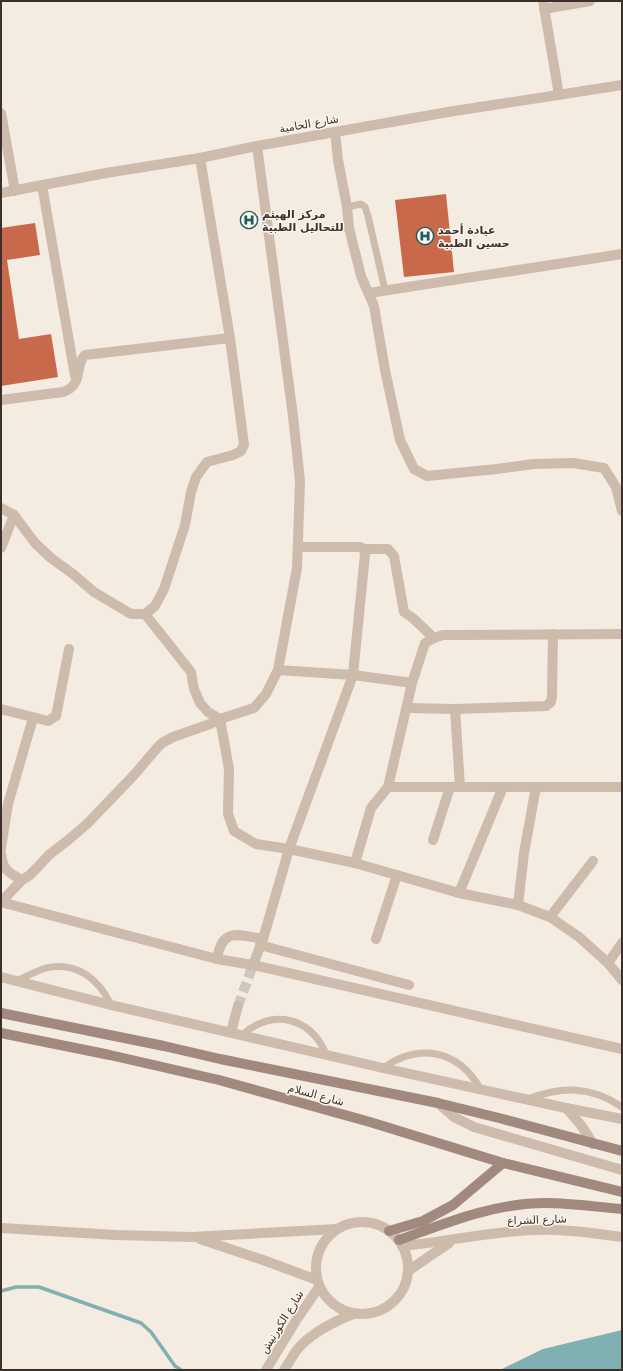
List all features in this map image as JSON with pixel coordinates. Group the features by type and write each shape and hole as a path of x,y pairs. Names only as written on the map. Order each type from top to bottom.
{"main road":[{"name":"شارع السلام","path":"1,1013 438,1103 622,1151"},
{"name":"شارع السلام","path":"1,1033 110,1055 219,1080 355,1118 503,1163 622,1192"},
{"path":"389,1231 423,1221 454,1205 503,1163"},
{"path":"400,1243 465,1216 506,1206 547,1203 622,1209"}],"street":[{"path":"559,95 544,5 590,1"},
{"name":"شارع الحامية","path":"1,193 448,112 622,85"},
{"path":"1,113 15,190"},
{"path":"335,132 349,228 361,276 374,306 385,370 400,440 414,469 427,476 533,464 573,463 604,468 616,487 622,511"},
{"path":"257,146 293,416 300,481 297,568 278,670 266,694 254,708 220,719 173,737 162,743 134,775 86,824 50,854 1,902 217,959 253,965 622,1049"},
{"path":"1,508 14,515 35,542 51,558 94,592 131,614 145,614 155,606 164,589 185,525 191,492 196,476 207,462 233,455 241,451 244,445 230,338 200,158"},
{"path":"42,185 76,379"},
{"path":"369,293 622,254"},
{"path":"1,400 69,390 73,386 76,379 81,358 85,355 230,338"},
{"path":"1,548 14,515"},
{"path":"298,547 360,547 364,549 388,549 394,556 404,612 414,619 434,638"},
{"path":"253,965 262,942 289,849 353,675 365,554 364,549"},
{"path":"145,614 191,672 194,689 200,703 208,712 220,719 229,769 228,814 234,831 256,844 289,849 355,863 460,893 518,905 550,916 579,937 608,963 622,980"},
{"path":"407,708 456,709 546,706 551,702 553,634"},
{"path":"355,863 371,808 388,788 412,683 425,643 443,635 622,634"},
{"path":"1,709 48,721 56,716 69,649"},
{"path":"278,670 353,675 412,683"},
{"path":"433,840 455,787 456,709"},
{"path":"1,848 8,804 33,718"},
{"path":"388,788 622,786"},
{"path":"460,893 503,787"},
{"path":"518,905 524,853 536,787"},
{"path":"1,853 2,862 6,871 22,880"},
{"path":"550,916 593,861"},
{"path":"376,939 397,875"},
{"path":"217,959 218,949 223,940 233,935 409,985"},
{"path":"608,963 622,943"},
{"path":"1,977 383,1068 622,1119"},
{"path":"231,1032 238,1006"},
{"path":"438,1103 454,1117 474,1126 622,1170"},
{"path":"566,1108 581,1125 593,1144"},
{"path":"358,1222 369,1223 389,1231 400,1243 406,1254 408,1272 405,1284 399,1296 387,1307 370,1314 353,1314 330,1302 318,1284 315,1266 318,1252 326,1239 337,1229 347,1224 358,1222"},
{"path":"1,1228 116,1235 192,1237 337,1229"},
{"name":"شارع الشراع","path":"400,1243 452,1240 536,1230 583,1232 622,1238"},
{"path":"192,1237 240,1252 318,1284"},
{"path":"408,1272 452,1240"},
{"name":"شارع الكورنيش","path":"266,1370 318,1284"},
{"path":"284,1370 297,1350 308,1340 335,1322 353,1314"}],"lane":[{"path":"347,207 361,204 365,207 385,290"},
{"path":"18,981 36,971 47,968 70,968 91,977 106,994 111,1004"},
{"path":"242,1035 250,1028 264,1021 280,1019 290,1020 300,1024 312,1033 322,1045 326,1054"},
{"path":"383,1068 403,1056 426,1053 437,1054 459,1063 468,1071 481,1090"},
{"path":"528,1099 544,1093 580,1090 597,1094 622,1107"}],"water":[{"path":"622,1330 622,1370 500,1370 543,1349"}],"building":[{"name":"عيادة أحمد حسين الطبية","path":"446,194 454,272 404,277 395,200"},
{"path":"35,223 40,255 7,260 19,339 51,334 58,377 1,386 1,228"}],"waterway":[{"path":"1,1291 16,1287 39,1287 141,1323 151,1332 175,1366 181,1370"}],"tunnel":[{"path":"238,1006 253,965"}],"place":[{"name":"مركز الهيثم للتحاليل الطبية","path":"249,220"},
{"name":"عيادة أحمد حسين الطبية","path":"425,236"}]}
